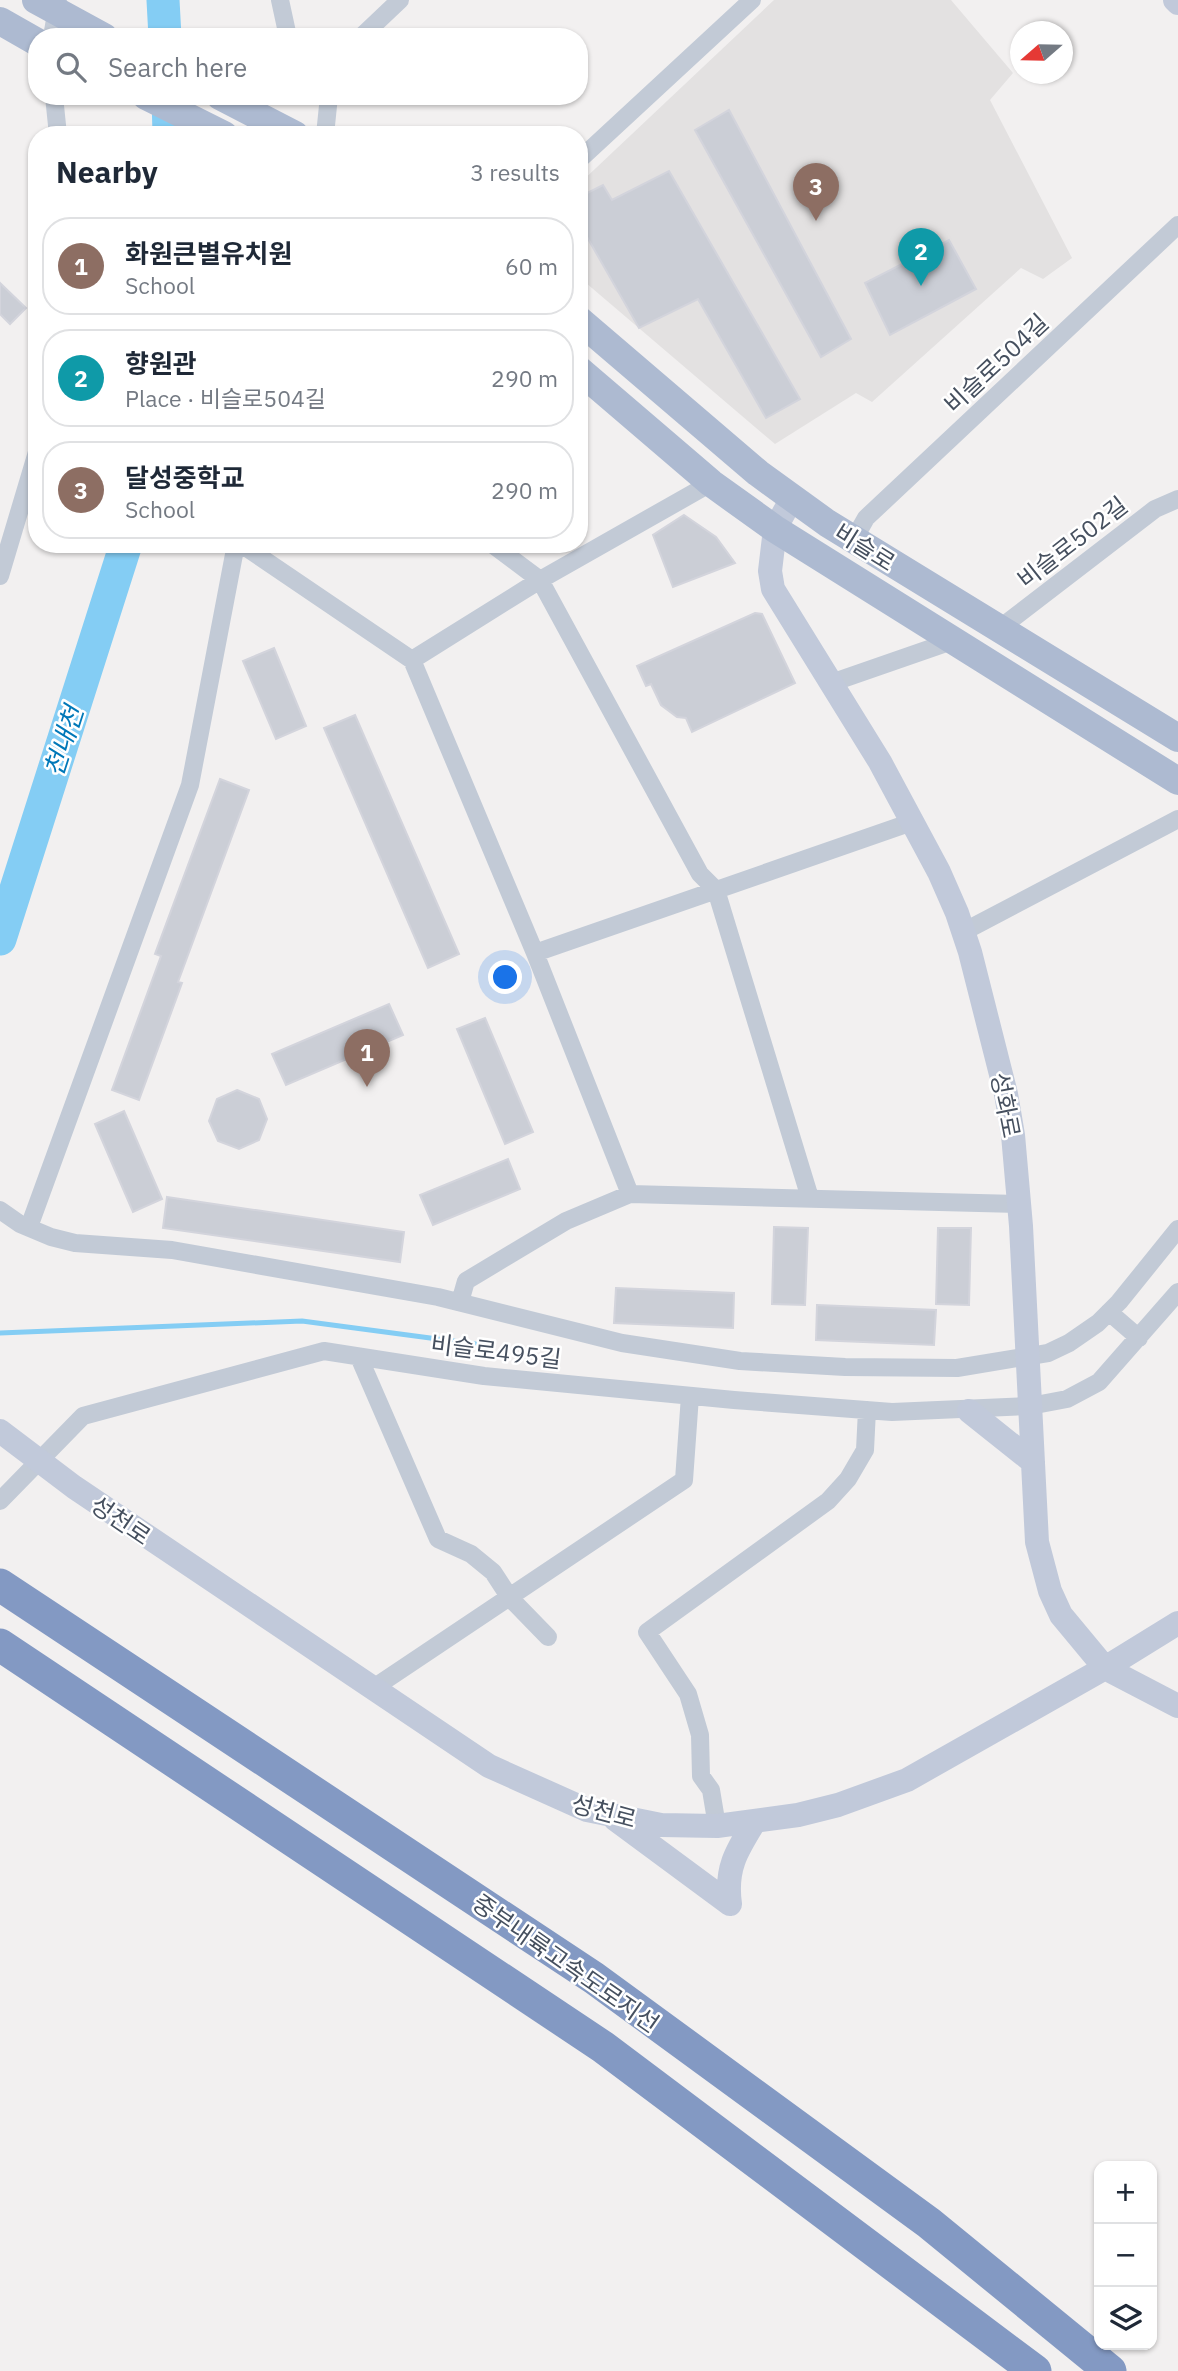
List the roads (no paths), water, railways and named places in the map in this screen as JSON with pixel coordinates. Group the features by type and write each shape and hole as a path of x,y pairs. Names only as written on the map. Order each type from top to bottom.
{"highway":[{"name":"중부내륙고속도로지선","path":"0,1586 594,1978 929,2223 1110,2371"},
{"name":"중부내륙고속도로지선","path":"0,1645 603,2047 1035,2371"}],"main road":[{"path":"0,21 28,37"},
{"path":"164,105 206,126"},
{"path":"237,105 278,126"},
{"name":"비슬로","path":"588,328 758,473 853,541 1178,738"},
{"name":"비슬로","path":"588,378 712,483 775,529 1178,781"},
{"path":"659,437 679,440 707,455 722,443"},
{"name":"성화로","path":"792,498 775,529 770,571 773,589 880,762 939,872 963,932 1006,1094 1020,1204 1037,1542 1049,1591 1061,1615 1105,1668 1178,1706"},
{"path":"878,595 894,566"},
{"path":"969,1410 1033,1462"},
{"name":"성천로","path":"0,1431 74,1488 489,1766 587,1810 661,1825 717,1826 798,1815 838,1805 907,1780 1105,1668 1178,1622"},
{"path":"611,1816 730,1904 727,1887 730,1867 755,1821"}],"street":[{"path":"281,0 286,28"},
{"path":"370,28 400,0"},
{"path":"588,152 752,0"},
{"path":"55,105 57,126"},
{"path":"326,126 328,105"},
{"name":"비슬로504길","path":"853,541 866,518 1178,225"},
{"path":"1,570 28,482"},
{"path":"588,553 712,483"},
{"name":"비슬로502길","path":"999,629 1155,509 1178,499"},
{"path":"25,1226 190,785 234,553"},
{"path":"254,553 412,660 535,953 630,1194"},
{"path":"504,553 540,580 700,874 716,890 810,1198"},
{"path":"412,660 588,553"},
{"path":"831,683 952,641"},
{"path":"963,932 1178,819"},
{"path":"535,953 912,822"},
{"path":"460,1302 466,1281 566,1221 630,1194 1020,1204"},
{"path":"0,1210 25,1226 75,1243 172,1250 460,1302 622,1343 740,1361 845,1367 957,1368 1048,1353 1069,1343 1109,1312 1178,1230"},
{"name":"비슬로495길","path":"0,1501 83,1416 324,1351 484,1376 892,1412 1030,1406 1066,1399 1099,1382 1178,1292"},
{"path":"1109,1312 1139,1338"},
{"path":"359,1357 438,1539 471,1554 493,1572 510,1598 548,1637"},
{"path":"372,1689 684,1480 690,1396"},
{"path":"717,1826 711,1790 701,1776 700,1735 688,1694 647,1632 828,1502 848,1479 866,1450 867,1410"}],"waterway":[{"name":"천내천","path":"163,0 165,28"},
{"name":"천내천","path":"168,105 169,126"},
{"name":"천내천","path":"0,939 123,553"},
{"path":"0,1333 302,1321 483,1345"}],"place":[{"name":"달성중학교","path":"816,221"},
{"name":"향원관","path":"921,286"},
{"name":"화원큰별유치원","path":"367,1087"}]}
